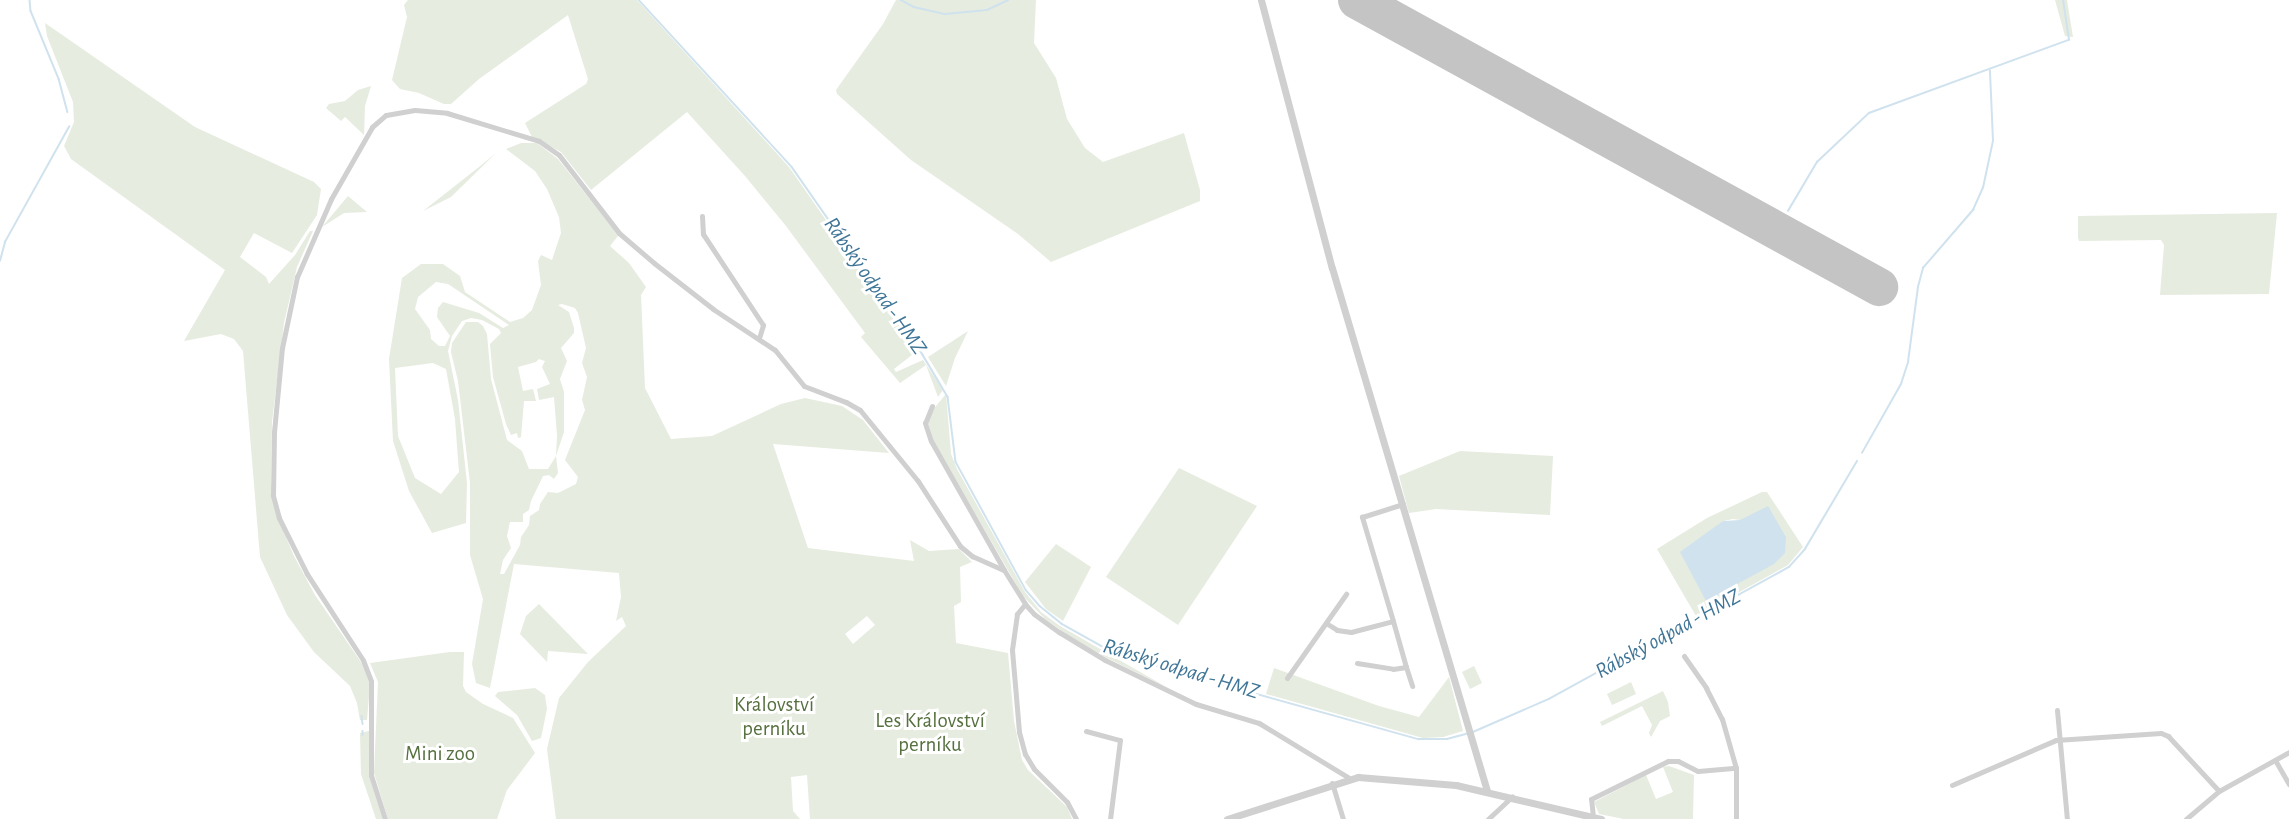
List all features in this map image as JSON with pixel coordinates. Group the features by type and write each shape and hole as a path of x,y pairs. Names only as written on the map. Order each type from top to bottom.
{"street":[{"path":"1261,0 1317,213 1487,791"},
{"path":"385,819 371,775 371,681 363,660 307,574 279,518 273,495 274,432 281,358 297,277 325,211 372,127 380,118 396,111 434,112 476,121 538,141 559,154 619,233 697,297 777,351 804,386 852,405 865,415 918,481 960,546 972,556 1004,570"},
{"path":"702,216 703,234 763,325 759,338"},
{"path":"933,406 926,420 928,435 1025,604 1059,632 1087,650 1188,700 1259,723 1349,778"},
{"path":"1403,504 1362,517 1412,686"},
{"path":"1287,678 1346,594"},
{"path":"1025,604 1017,614 1012,650 1019,732 1025,754 1034,769 1067,802 1076,819"},
{"path":"1326,623 1337,630 1351,632 1393,621"},
{"path":"1684,656 1706,688 1722,719 1736,768 1736,819"},
{"path":"1358,663 1393,669 1406,667"},
{"path":"2056,710 2067,819"},
{"path":"1086,730 1120,740 1110,819"},
{"path":"1952,785 2060,739 2166,734 2219,791"},
{"path":"2186,819 2219,791 2289,752"},
{"path":"2275,760 2289,784"},
{"path":"1593,817 1591,799 1668,761 1678,761 1686,768 1698,771 1736,768"},
{"path":"1227,819 1349,778 1387,777 1487,791 1601,819"},
{"path":"1332,783 1343,819"},
{"path":"1488,819 1512,797"}],"green space":[{"path":"408,0 637,0 789,167 917,351 894,369 896,372 923,360 943,390 938,397 926,365 900,383 861,337 865,333 786,226 745,176 687,112 591,190 561,152 532,137 525,123 586,84 588,79 568,15 479,79 451,104 444,104 419,93 400,89 392,80 407,17 404,5"},
{"path":"896,0 1036,0 1034,43 1056,78 1067,119 1085,148 1103,162 1184,133 1200,190 1200,201 1051,262 1018,234 911,160 837,94 836,90 883,24"},
{"path":"2055,0 2067,0 2073,37 2065,36"},
{"path":"45,23 195,127 314,182 321,189 317,215 292,253 254,233 240,257 266,277 269,284 295,255 310,231 313,231 297,267 284,323 272,422 271,482 277,516 294,556 315,595 363,665 370,685 367,720 360,720 357,703 350,686 314,652 287,615 260,557 243,351 234,339 221,334 184,341 225,270 71,159 64,146 74,122 73,102 47,36"},
{"path":"371,86 365,106 364,135 345,117 341,121 326,108 329,104 345,101 358,90"},
{"path":"521,143 537,143 558,159 618,236 610,246 629,263 646,287 641,295 645,388 671,439 712,436 781,404 805,398 842,406 863,420 889,453 773,444 808,548 914,561 910,540 929,551 959,549 972,562 960,567 961,602 954,606 956,643 1008,653 1014,721 1022,760 1028,770 1067,807 1072,819 810,819 807,775 791,777 793,811 800,819 556,819 547,749 559,698 588,662 626,626 622,617 616,621 621,597 619,573 514,564 490,688 476,683 472,664 483,599 470,555 470,483 458,381 451,352 452,343 466,322 478,322 483,326 487,334 491,379 507,440 522,451 529,469 548,469 556,456 554,397 539,400 537,389 550,384 542,367 545,361 539,359 518,367 523,391 533,389 536,401 524,401 521,437 518,438 517,433 511,435 506,424 493,377 490,344 501,333 499,329 482,320 471,318 462,321 452,336 448,351 458,400 467,483 466,523 432,533 409,491 393,441 389,359 402,278 421,264 443,264 460,276 465,292 510,322 523,318 532,310 541,285 538,261 541,255 552,260 561,233 559,217 547,189 535,171 506,149","holes":["436,282 448,284 509,325 503,328 479,313 443,302 438,308 437,317 450,336 445,346 439,346 431,339 430,330 415,309 418,297","562,304 575,308 578,313 586,348 582,363 587,377 582,400 585,410 565,460 578,477 576,484 558,493 548,492 539,510 530,516 529,525 504,574 500,574 503,560 511,548 507,536 510,522 523,522 523,514 529,510 543,476 549,475 554,479 558,473 556,456 564,432 564,392 560,379 567,361 561,348 574,333 574,328 569,312 558,305","433,363 446,369 455,419 459,472 441,494 415,478 398,436 395,368","867,616 875,625 853,644 845,634"]},
{"path":"496,153 451,197 423,211 479,167"},
{"path":"348,196 367,212 344,213 322,227"},
{"path":"2277,213 2269,294 2160,295 2164,245 2161,240 2079,241 2078,237 2078,216"},
{"path":"968,331 955,358 946,386 928,357"},
{"path":"946,394 951,454 957,469 1025,592 1041,612 1060,626 1168,688 1085,647 1045,619 1023,596 933,441 928,422 931,412"},
{"path":"1460,451 1553,456 1550,515 1436,509 1409,513 1399,476"},
{"path":"1179,468 1257,506 1178,625 1106,577"},
{"path":"1762,492 1767,492 1803,547 1788,565 1696,616 1657,549 1707,518","holes":["1740,520 1696,543 1723,521"]},
{"path":"1056,544 1091,567 1063,621 1046,609 1025,582"},
{"path":"539,604 588,654 548,651 547,662 520,634 526,616"},
{"name":"Mini zoo","path":"464,652 463,686 466,692 483,704 513,718 535,753 507,790 497,819 388,819 374,773 378,682 370,663"},
{"path":"1474,666 1482,683 1470,689 1462,672"},
{"path":"1274,668 1379,706 1419,717 1449,677 1463,731 1443,737 1423,738 1266,694"},
{"path":"1631,682 1636,694 1612,705 1607,694"},
{"path":"535,688 545,695 547,709 541,738 532,741 517,715 495,696 498,692"},
{"path":"1663,691 1668,702 1670,716 1660,721 1651,737 1649,733 1652,725 1642,706 1602,726 1600,722"},
{"path":"369,731 369,775 383,819 376,819 361,774 360,733"},
{"path":"1669,766 1694,775 1693,819 1624,819 1599,814 1594,802 1646,775 1656,799 1673,792 1663,767"}],"water":[{"path":"1768,506 1786,537 1785,553 1774,564 1706,601 1680,552 1723,521 1740,520"}],"waterway":[{"path":"30,0 31,11 59,79 68,112"},
{"name":"Rábský odpad - HMZ","path":"639,0 792,167 923,355 948,397 956,462 1026,590 1040,606 1062,624 1114,653 1128,658 1419,739 1447,739 1466,734"},
{"path":"901,0 914,7 945,14 987,10 1008,0"},
{"path":"1788,211 1817,162 1869,113 2069,40 2063,0"},
{"name":"Rábský odpad - HMZ","path":"1862,453 1901,384 1908,362 1918,287 1923,268 1973,210 1983,188 1993,141 1990,71"},
{"path":"0,261 5,242 69,127"},
{"name":"Rábský odpad - HMZ","path":"1473,732 1549,699 1789,567 1805,549 1857,461"},
{"path":"362,716 363,724"}],"runway":[{"path":"1357,0 1879,287"}],"park label":[{"name":"Království perníku","path":"774,717"},
{"name":"Les Království perníku","path":"930,733"}]}
